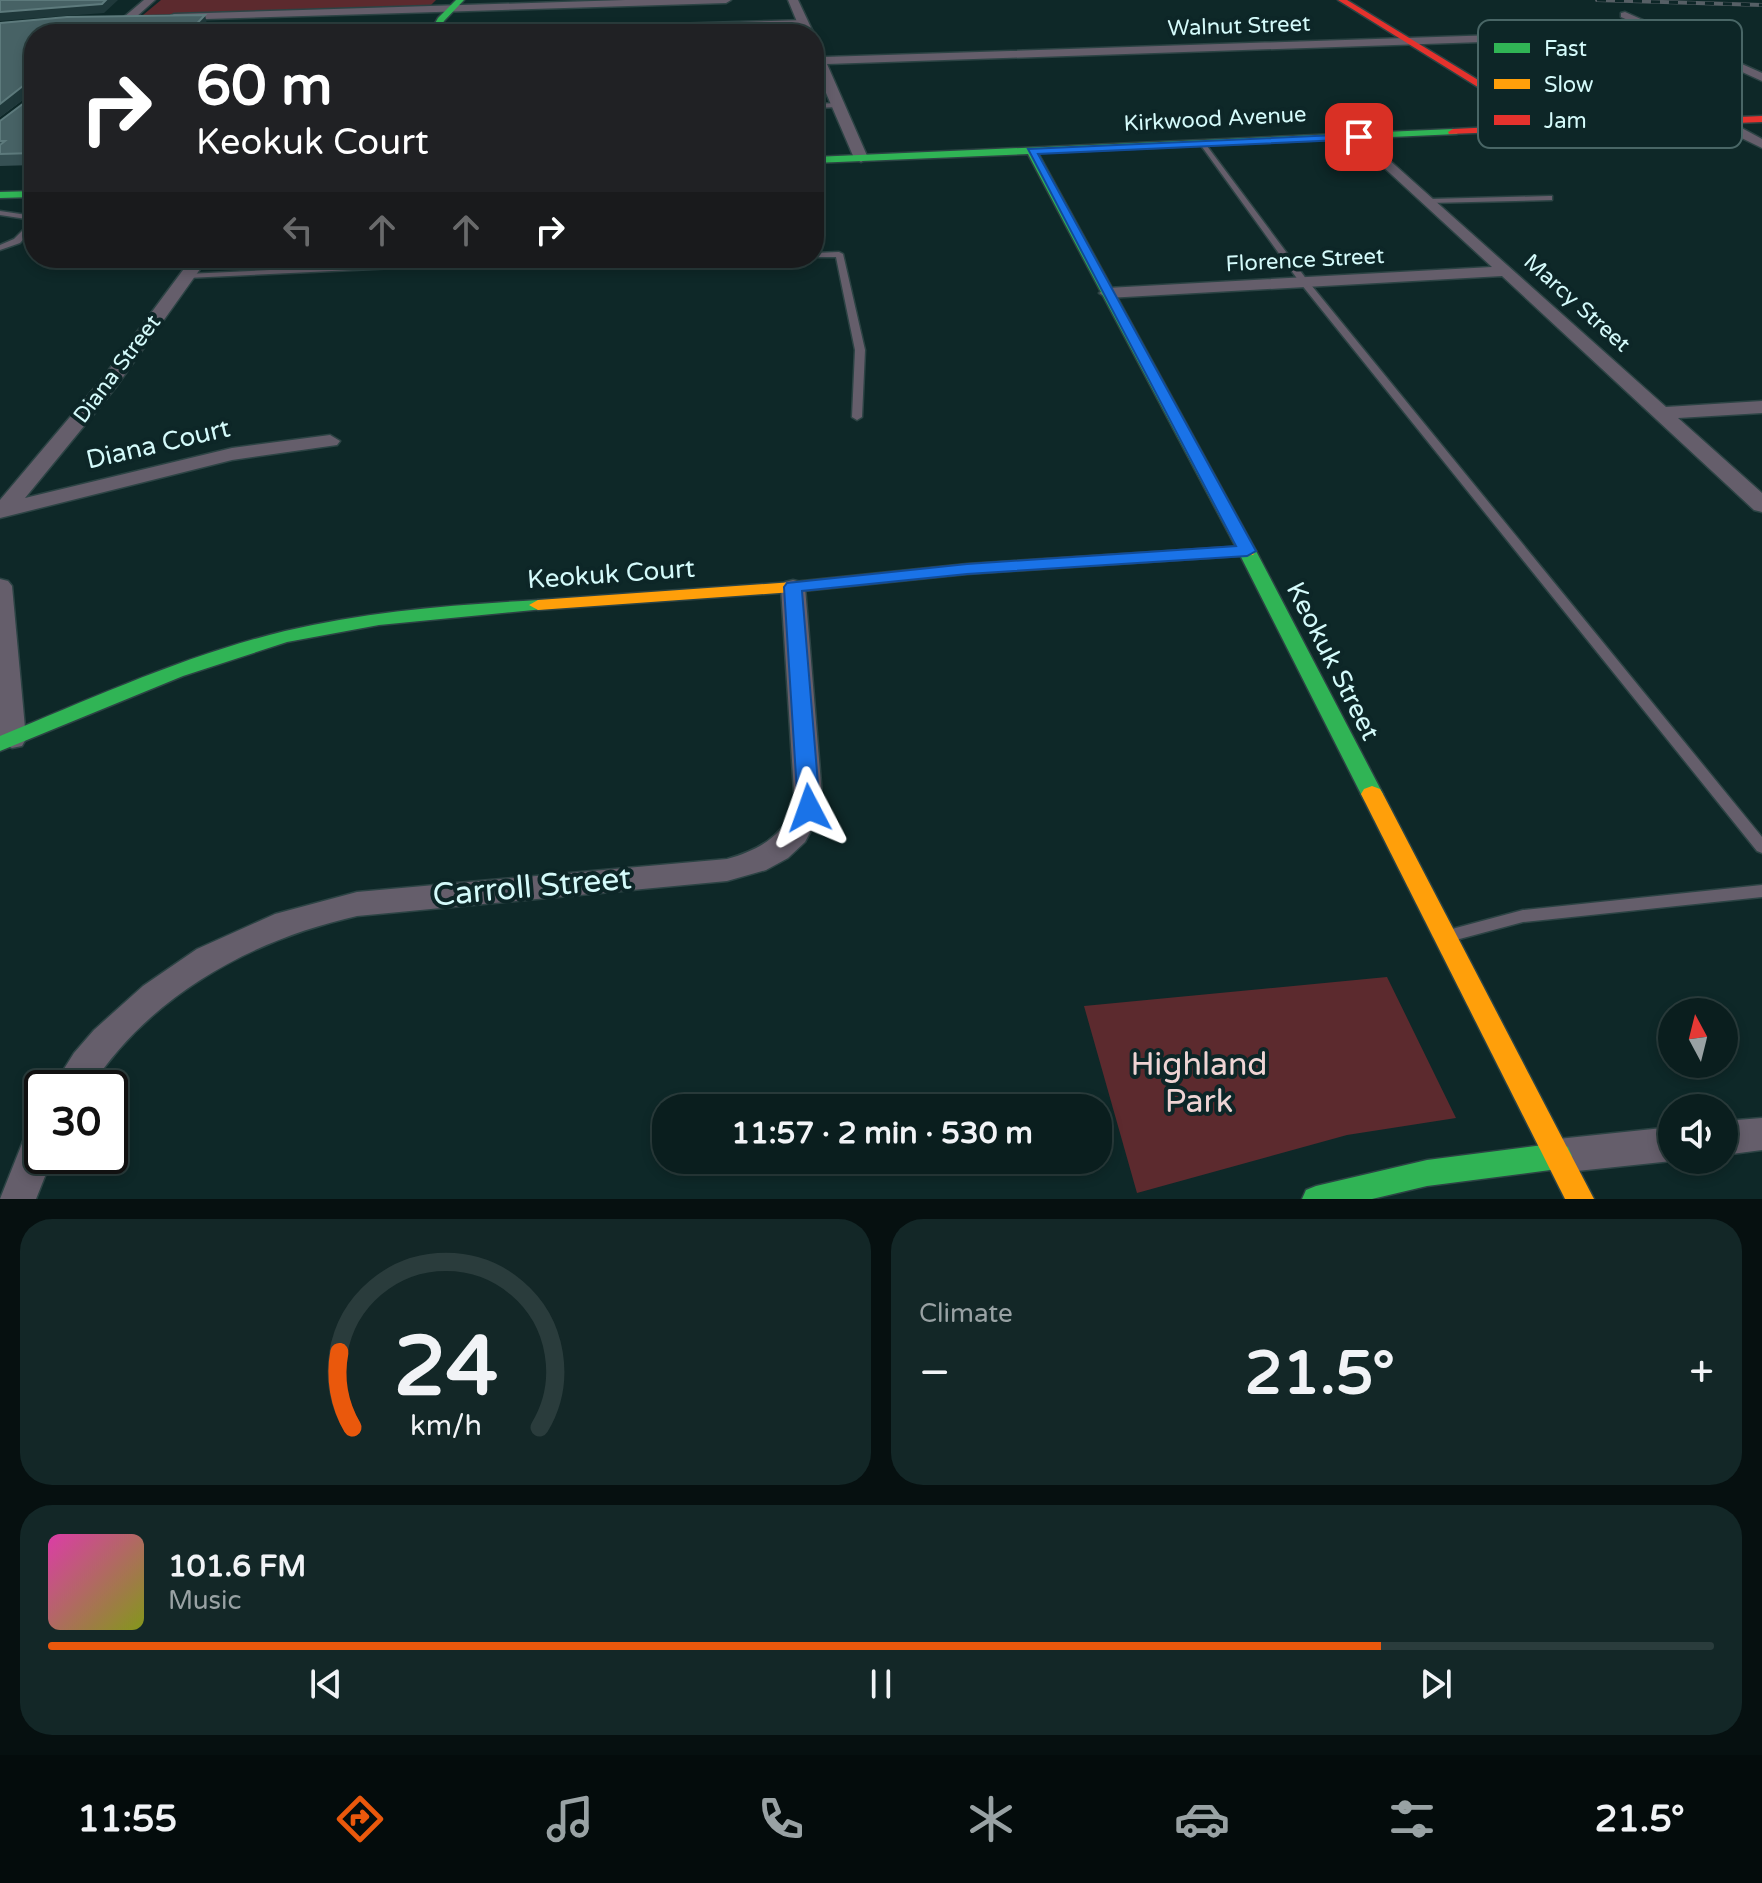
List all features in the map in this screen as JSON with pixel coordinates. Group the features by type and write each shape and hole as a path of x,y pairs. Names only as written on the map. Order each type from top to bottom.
{"street":[{"path":"122,24 150,0"},
{"path":"159,18 455,4 726,0"},
{"path":"793,0 804,24"},
{"path":"1347,3 1478,84"},
{"path":"441,24 455,4"},
{"path":"1625,15 1636,20"},
{"path":"113,19 143,18"},
{"name":"Walnut Street","path":"824,61 1478,39"},
{"path":"1742,68 1762,77"},
{"path":"824,76 861,158"},
{"name":"Kirkwood Avenue","path":"1742,120 1762,119"},
{"name":"Kirkwood Avenue","path":"824,160 1478,131"},
{"path":"1742,135 1762,144"},
{"name":"Marcy Street","path":"1359,137 1762,505"},
{"name":"Keokuk Street","path":"1032,151 1247,551 1580,1199"},
{"path":"4,199 24,196"},
{"name":"Diana Street","path":"1,511 109,383 193,268"},
{"name":"Florence Street","path":"1107,293 1506,271"},
{"path":"1662,413 1762,407"},
{"name":"Diana Court","path":"1,511 232,454 330,441"},
{"name":"Keokuk Court","path":"6,742 205,660 284,637 350,623 415,614 793,587 967,569 1247,551"},
{"path":"0,586 6,742"},
{"name":"Carroll Street","path":"84,1070 113,1034 158,993 208,959 260,932 304,916 357,904 727,870 761,861 784,847 800,830 809,808 793,587"},
{"path":"1738,1137 1762,1134"},
{"path":"1316,1199 1427,1173 1658,1145"},
{"path":"17,1199 27,1174"}],"lane":[{"path":"718,24 803,21"},
{"path":"824,106 838,105"},
{"path":"1202,143 1304,282 1762,847"},
{"path":"1429,201 1549,198"},
{"path":"0,213 24,218"},
{"path":"0,248 17,241 24,232"},
{"path":"824,255 839,254 860,350 857,417"},
{"path":"1445,936 1523,916 1762,891"}],"green space":[{"path":"161,0 436,0 430,6 143,15"},
{"name":"Highland Park","path":"1387,977 1456,1118 1347,1135 1137,1193 1112,1105 1112,1094 1109,1094 1084,1006"}],"building":[{"path":"0,0 106,0 102,4 0,12"},
{"path":"205,15 196,24 24,24 24,85 0,104 0,23 67,17"},
{"path":"24,103 24,153 0,154 0,145 5,141 0,141 0,121"}],"railway":[{"path":"1597,0 1762,5"}],"traffic: fast":[{"path":"439,24 460,0"},
{"path":"824,160 1453,132"},
{"path":"1032,151 1247,551 1372,794"},
{"path":"0,195 24,194"},
{"path":"0,744 176,671 284,637 379,619 538,605"},
{"path":"1316,1199 1427,1173 1558,1156"}],"traffic: slow":[{"path":"538,605 793,587 967,569 1247,551"},
{"path":"1372,794 1580,1199"}],"traffic: jam":[{"path":"1342,0 1478,84"},
{"path":"1742,120 1762,119"},
{"path":"1453,132 1478,131"}],"route":[{"path":"809,808 793,587 967,569 1247,551 1032,151 1359,137"}]}
